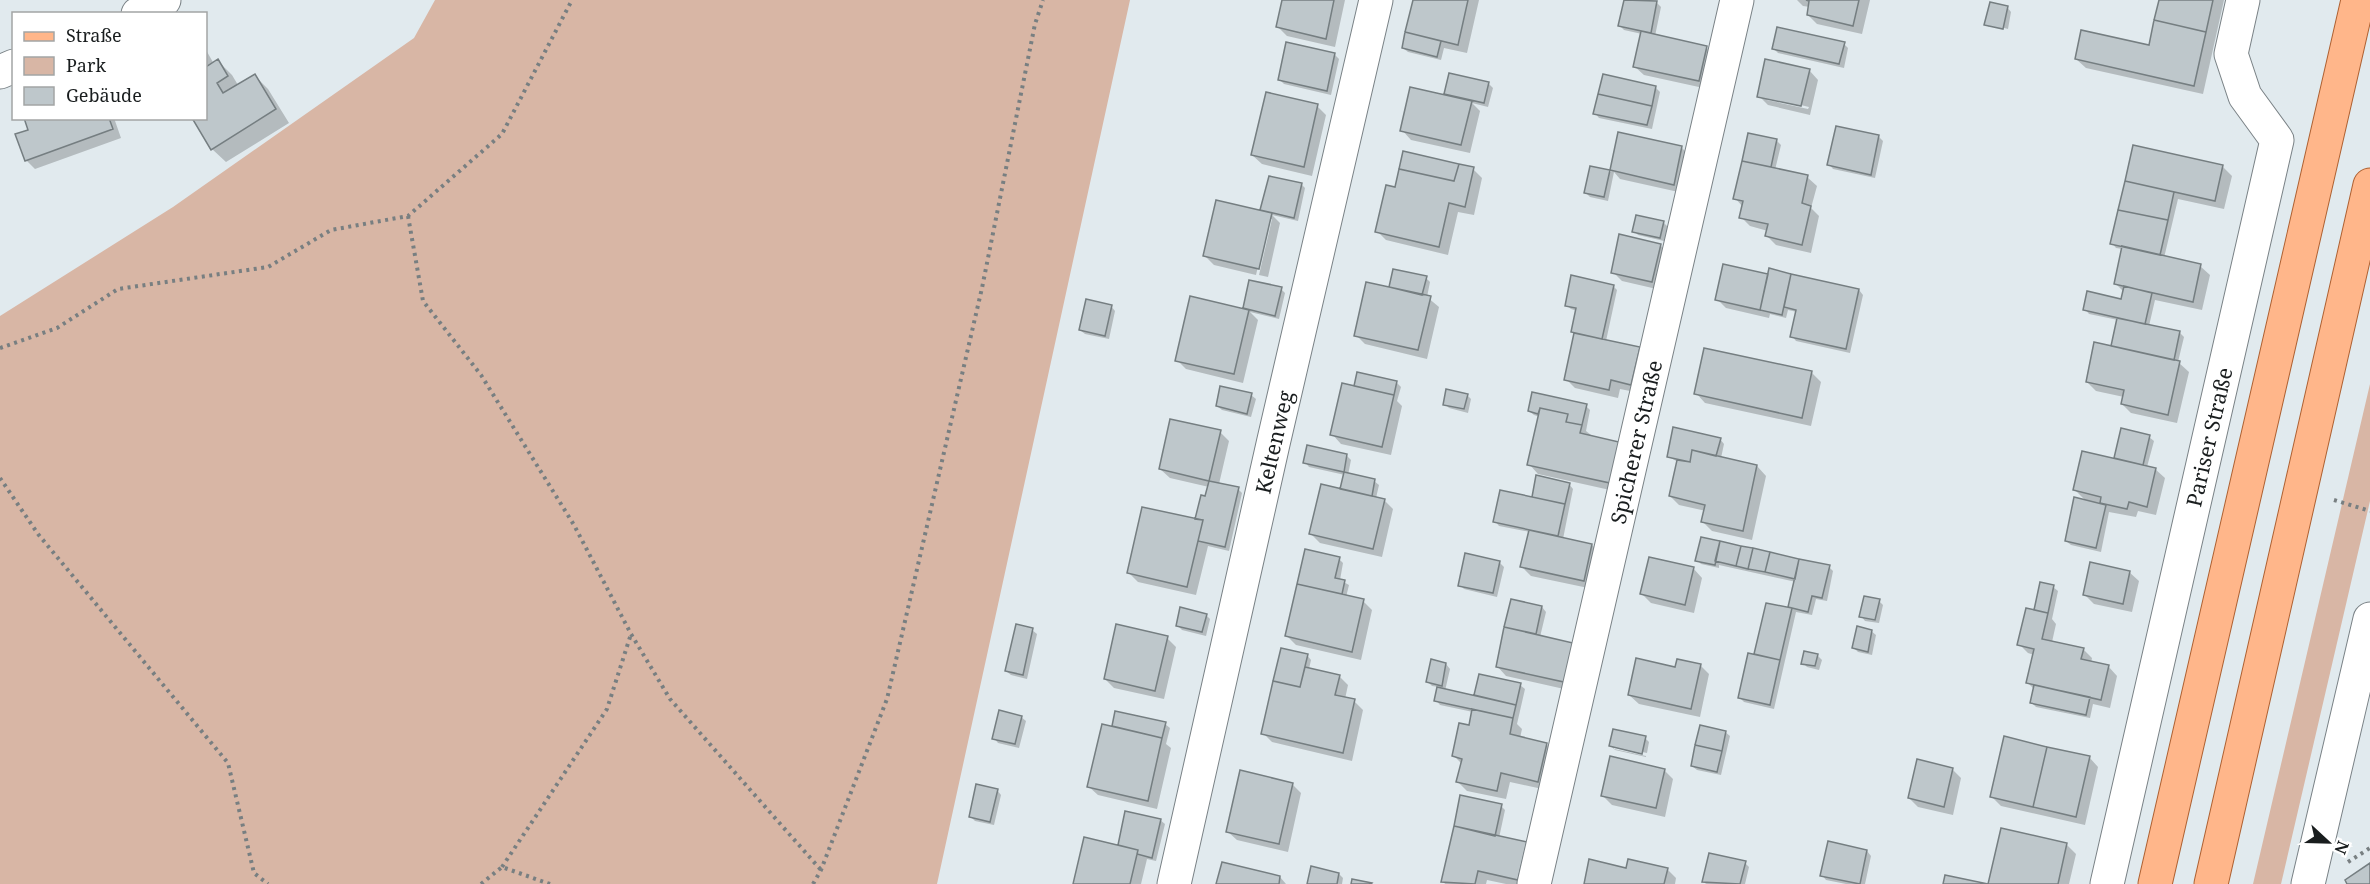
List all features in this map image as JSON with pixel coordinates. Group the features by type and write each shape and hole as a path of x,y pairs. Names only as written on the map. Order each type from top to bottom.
{"main road":[{"path":"2155,884 2358,0"},
{"path":"2211,884 2370,185"}],"street":[{"path":"142,12 164,0"},
{"name":"Keltenweg","path":"1174,884 1270,455 1376,0"},
{"name":"Spicherer Straße","path":"1534,884 1737,0"},
{"name":"Pariser Straße","path":"2107,884 2277,140 2245,96 2231,54 2243,0"},
{"path":"2308,884 2370,619"}],"path":[{"path":"0,348 57,328 118,289 268,267 331,231 408,216 502,134 572,0"},
{"path":"813,884 821,870 887,699 982,288 1035,24 1043,0"},
{"path":"408,216 423,301 481,375 500,405 574,525 631,634 670,699 821,870"},
{"path":"0,477 38,534 228,763 254,873 268,884"},
{"path":"2354,506 2370,511"},
{"path":"481,884 502,867 607,708 631,634"},
{"path":"502,867 550,884"}],"green space":[{"path":"435,0 1130,0 937,884 0,884 0,316 173,207 414,38"},
{"path":"2370,384 2370,501 2281,884 2253,884"}],"building":[{"path":"1282,0 1334,0 1326,39 1276,27"},
{"path":"1413,0 1468,0 1458,45 1405,32"},
{"path":"1624,0 1657,1 1651,33 1618,26"},
{"path":"1806,0 1859,0 1853,26 1807,15 1809,1"},
{"path":"2159,0 2213,0 2206,32 2154,20"},
{"path":"1990,2 2008,6 2003,29 1984,25"},
{"path":"2154,20 2206,32 2194,86 2075,59 2081,30 2149,45"},
{"path":"1777,27 1845,42 1839,64 1772,49"},
{"path":"1641,31 1707,46 1699,81 1633,67"},
{"path":"1405,32 1441,41 1437,57 1402,48"},
{"path":"1286,42 1335,53 1327,91 1278,80"},
{"path":"218,59 228,76 217,83 223,93 255,74 276,109 211,150 193,120 207,120 207,66"},
{"path":"1765,59 1810,69 1801,106 1757,97"},
{"path":"1449,73 1489,82 1484,103 1444,94"},
{"path":"1603,74 1656,86 1652,106 1598,94"},
{"path":"1410,87 1472,101 1461,145 1400,131"},
{"path":"1266,92 1318,104 1304,167 1251,155"},
{"path":"1598,94 1652,106 1647,125 1593,114"},
{"path":"25,120 110,120 113,129 25,161 15,134 28,130"},
{"path":"1836,126 1879,135 1871,175 1827,165"},
{"path":"1618,132 1682,146 1674,185 1610,170"},
{"path":"1748,133 1777,139 1771,167 1742,161"},
{"path":"2133,145 2223,165 2215,201 2125,181"},
{"path":"1403,151 1459,164 1454,181 1399,169"},
{"path":"1742,161 1808,175 1802,203 1811,206 1802,245 1765,236 1768,224 1739,218 1743,201 1733,199"},
{"path":"1459,164 1474,167 1465,207 1449,203 1439,247 1375,232 1386,185 1395,187 1399,169 1454,181"},
{"path":"1590,166 1610,170 1604,197 1584,193"},
{"path":"1269,176 1302,183 1294,218 1260,210"},
{"path":"2125,181 2174,192 2168,220 2118,210"},
{"path":"1216,200 1272,213 1259,269 1203,256"},
{"path":"2118,210 2168,220 2160,255 2110,244"},
{"path":"1636,215 1664,221 1660,238 1632,232"},
{"path":"1619,234 1661,244 1652,282 1611,273"},
{"path":"2122,246 2201,264 2193,302 2114,284"},
{"path":"1723,264 1768,274 1760,310 1715,300"},
{"path":"1769,268 1791,274 1782,315 1760,310"},
{"path":"1393,269 1427,276 1422,295 1389,287"},
{"path":"1791,274 1859,289 1846,349 1790,337 1796,310 1784,307"},
{"path":"1571,275 1614,285 1602,339 1571,332 1576,308 1565,306"},
{"path":"1249,280 1282,287 1275,316 1243,308"},
{"path":"1366,282 1431,296 1418,350 1354,336"},
{"path":"2124,286 2152,293 2145,324 2083,310 2087,291 2121,299"},
{"path":"1190,296 1249,310 1234,374 1175,361"},
{"path":"1086,299 1112,305 1105,336 1079,330"},
{"path":"2117,318 2180,331 2174,360 2111,346"},
{"path":"1574,333 1640,347 1631,385 1611,380 1609,390 1564,380"},
{"path":"2094,342 2180,361 2168,415 2121,404 2124,390 2086,382"},
{"path":"1704,348 1812,371 1802,418 1694,394"},
{"path":"1357,372 1397,381 1394,395 1354,386"},
{"path":"1342,383 1394,395 1382,447 1330,435"},
{"path":"1220,386 1252,393 1247,414 1216,406"},
{"path":"1446,389 1468,394 1464,409 1443,405"},
{"path":"1532,392 1587,404 1582,425 1566,422 1568,414 1540,408 1538,414 1528,411"},
{"path":"1540,408 1568,414 1566,422 1582,425 1580,433 1619,442 1610,483 1527,465"},
{"path":"1170,419 1221,430 1209,481 1159,469"},
{"path":"1673,427 1721,438 1716,456 1692,450 1690,462 1667,457"},
{"path":"2121,428 2150,435 2143,465 2114,458"},
{"path":"1307,445 1347,454 1344,472 1303,463"},
{"path":"1692,450 1757,465 1743,531 1701,522 1705,505 1669,496 1677,460 1690,462"},
{"path":"2082,451 2156,468 2147,507 2129,502 2127,509 2100,503 2101,497 2073,490"},
{"path":"1344,472 1375,479 1372,496 1340,489"},
{"path":"1536,475 1570,483 1565,504 1532,497"},
{"path":"1209,481 1239,487 1225,547 1198,541 1203,520 1195,519 1201,495 1205,496"},
{"path":"1321,484 1385,499 1373,549 1309,534"},
{"path":"1500,490 1565,504 1558,536 1493,522"},
{"path":"2074,497 2106,505 2096,548 2065,541"},
{"path":"1142,507 1203,520 1187,587 1127,573"},
{"path":"1529,530 1592,544 1584,581 1520,567"},
{"path":"1701,537 1720,541 1715,565 1695,561"},
{"path":"1720,541 1741,546 1736,566 1715,561"},
{"path":"1741,546 1753,548 1748,569 1736,566"},
{"path":"1753,548 1770,552 1765,572 1748,569"},
{"path":"1305,549 1340,557 1335,578 1345,580 1342,594 1297,584"},
{"path":"1770,552 1799,559 1795,579 1765,572"},
{"path":"1465,553 1500,561 1493,593 1458,586"},
{"path":"1649,557 1694,567 1685,605 1640,594"},
{"path":"1799,559 1830,565 1822,598 1812,596 1808,612 1788,607"},
{"path":"2090,562 2130,571 2123,604 2083,595"},
{"path":"2040,582 2054,585 2048,613 2034,610"},
{"path":"1297,584 1364,599 1352,652 1285,636"},
{"path":"1864,596 1880,599 1875,620 1859,617"},
{"path":"1511,599 1542,606 1536,634 1504,627"},
{"path":"1766,603 1792,608 1780,660 1754,654"},
{"path":"1180,607 1207,614 1202,632 1176,626"},
{"path":"2026,608 2048,613 2042,639 2084,648 2081,659 2109,665 2101,700 2026,683 2034,649 2017,645"},
{"path":"1016,624 1033,628 1023,675 1005,671"},
{"path":"1116,624 1168,636 1155,691 1104,679"},
{"path":"1857,626 1872,630 1868,652 1852,648"},
{"path":"1504,627 1573,643 1564,682 1496,667"},
{"path":"1281,648 1308,654 1300,687 1273,681"},
{"path":"1804,651 1818,654 1815,666 1801,664"},
{"path":"1748,653 1780,660 1770,705 1738,698"},
{"path":"1636,658 1675,667 1677,659 1701,664 1691,709 1628,695"},
{"path":"1431,659 1446,663 1442,686 1426,682"},
{"path":"1305,667 1340,675 1335,695 1355,699 1343,753 1261,734 1273,681 1300,687"},
{"path":"1479,674 1521,683 1516,705 1474,695"},
{"path":"2034,685 2090,697 2086,715 2030,703"},
{"path":"1437,687 1516,705 1513,718 1434,701"},
{"path":"1472,709 1513,718 1510,734 1547,743 1538,782 1501,773 1497,791 1456,782 1462,759 1452,756 1459,723 1469,725"},
{"path":"999,710 1022,716 1015,744 992,739"},
{"path":"1115,711 1166,722 1162,738 1112,726"},
{"path":"1102,724 1162,738 1148,801 1087,787"},
{"path":"1700,725 1726,731 1722,751 1695,745"},
{"path":"1613,729 1646,736 1642,754 1609,746"},
{"path":"2004,736 2047,747 2033,807 1990,797"},
{"path":"1695,745 1722,751 1717,772 1691,766"},
{"path":"2047,747 2090,756 2076,817 2033,807"},
{"path":"1610,756 1665,769 1656,808 1601,796"},
{"path":"1917,759 1953,768 1944,807 1908,798"},
{"path":"1240,770 1293,783 1279,844 1226,832"},
{"path":"976,784 998,789 990,822 969,817"},
{"path":"1460,795 1502,804 1495,836 1454,826"},
{"path":"1125,811 1161,819 1152,858 1137,854 1138,850 1118,845"},
{"path":"1454,826 1527,842 1518,880 1478,871 1475,884 1441,882"},
{"path":"2001,828 2067,843 2058,884 1988,884"},
{"path":"1084,837 1138,850 1130,884 1073,884"},
{"path":"1828,841 1867,850 1860,884 1820,876"},
{"path":"1709,853 1746,861 1740,884 1702,882"},
{"path":"1589,859 1626,868 1628,859 1668,868 1664,884 1584,884"},
{"path":"1222,862 1280,876 1279,884 1216,884"},
{"path":"2370,863 2370,884 2347,884 2345,880"},
{"path":"1311,866 1339,873 1337,884 1307,884"},
{"path":"1945,875 1988,884 1943,884"},
{"path":"1352,879 1372,883 1351,884"}]}
